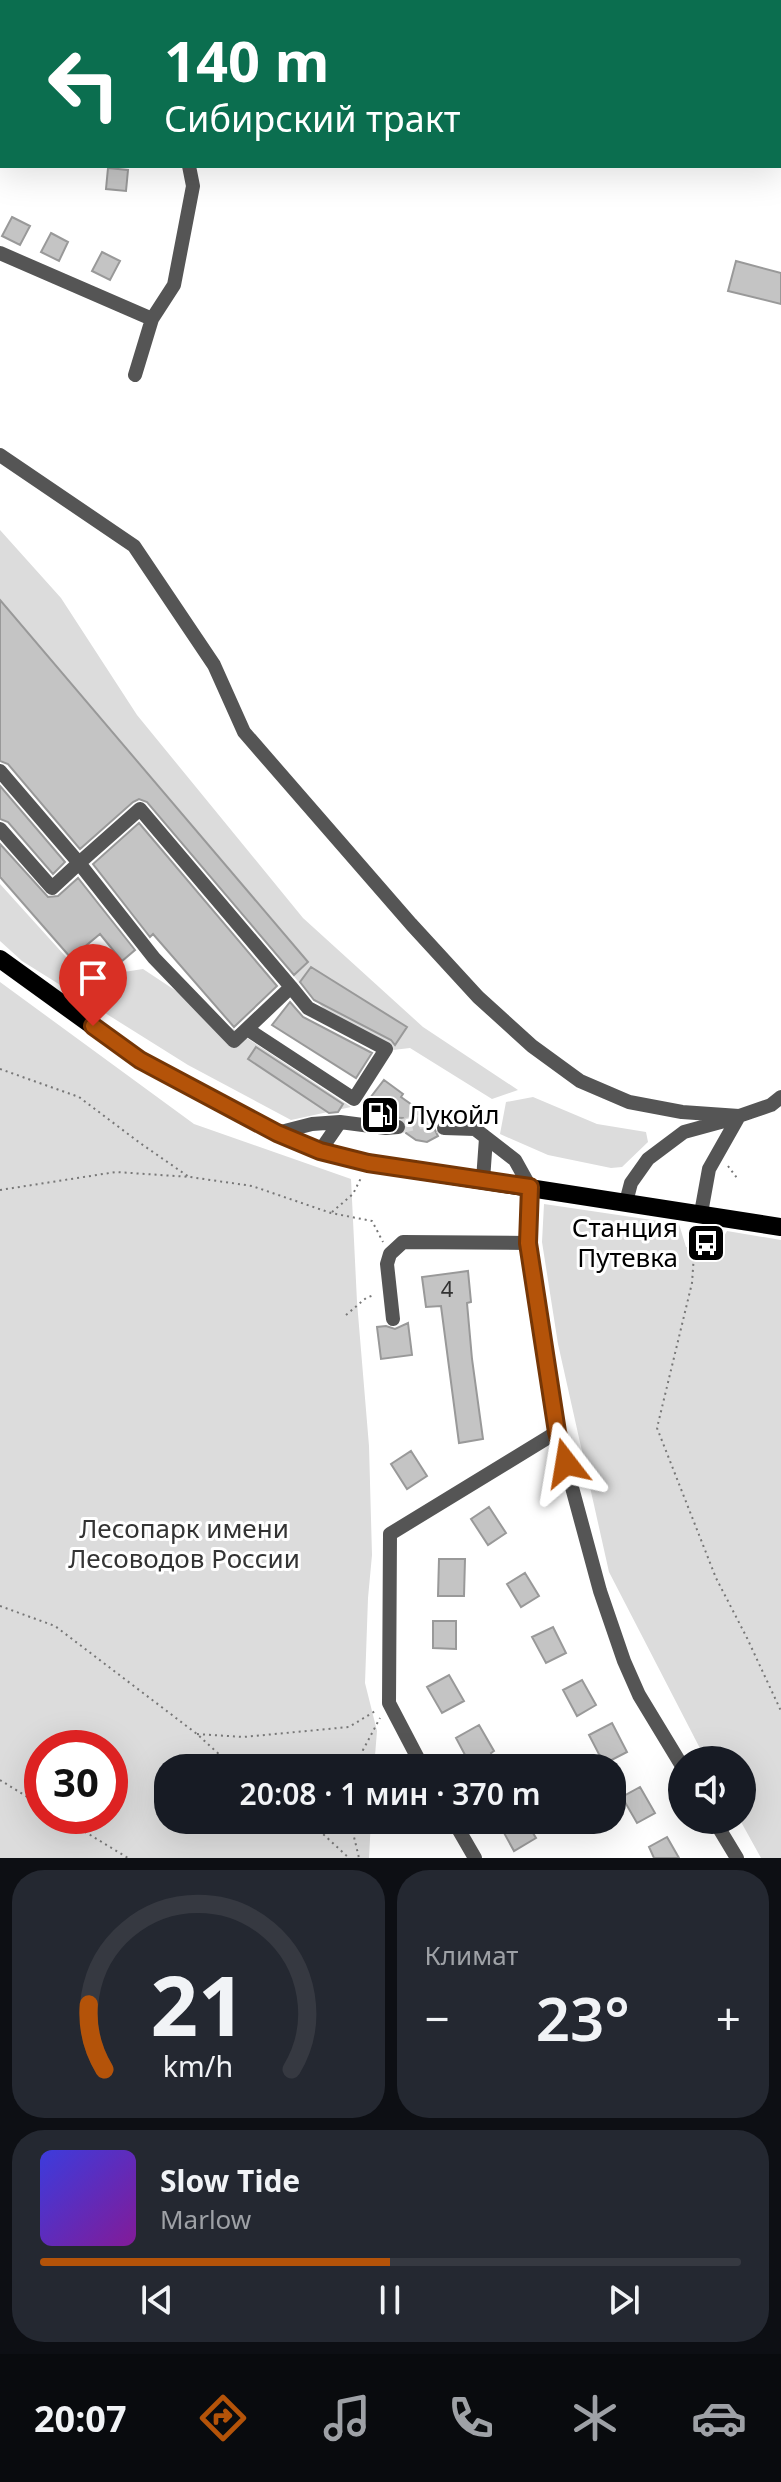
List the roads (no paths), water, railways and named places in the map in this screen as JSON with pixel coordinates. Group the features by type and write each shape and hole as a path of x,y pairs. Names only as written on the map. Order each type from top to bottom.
{"main road":[{"path":"0,959 140,1060 277,1133 320,1151 368,1163 781,1227"}],"street":[{"path":"135,375 152,319 174,285 193,186 189,168"},
{"path":"0,253 152,319"},
{"path":"0,455 134,546 214,665 244,732 468,987 532,1046 580,1081 629,1102 682,1112 739,1116"},
{"path":"0,771 79,863 154,958 234,1041 291,987"},
{"path":"0,829 52,888 140,809 308,1008 386,1049 354,1099 247,1029"},
{"path":"626,1202 631,1183 648,1159 684,1132 771,1105 781,1097"},
{"path":"701,1213 709,1169 739,1116"},
{"path":"320,1151 340,1122"},
{"path":"277,1133 312,1124 340,1122 398,1127"},
{"path":"444,1128 475,1129 515,1160 530,1187 528,1243 557,1432 600,1591 624,1661 639,1695 670,1746"},
{"path":"483,1180 486,1138"},
{"path":"393,1319 387,1264 390,1254 403,1242 528,1243"},
{"path":"416,1754 389,1703 390,1534 557,1432"},
{"path":"461,1834 475,1858"},
{"path":"722,1834 737,1858"}],"tunnel":[{"path":"398,1127 423,1121 444,1128"}],"place":[{"name":"Лукойл","path":"380,1115"},
{"name":"Станция Путевка","path":"706,1243"}],"park label":[{"name":"Лесопарк имени Лесоводов России","path":"184,1544"}]}
